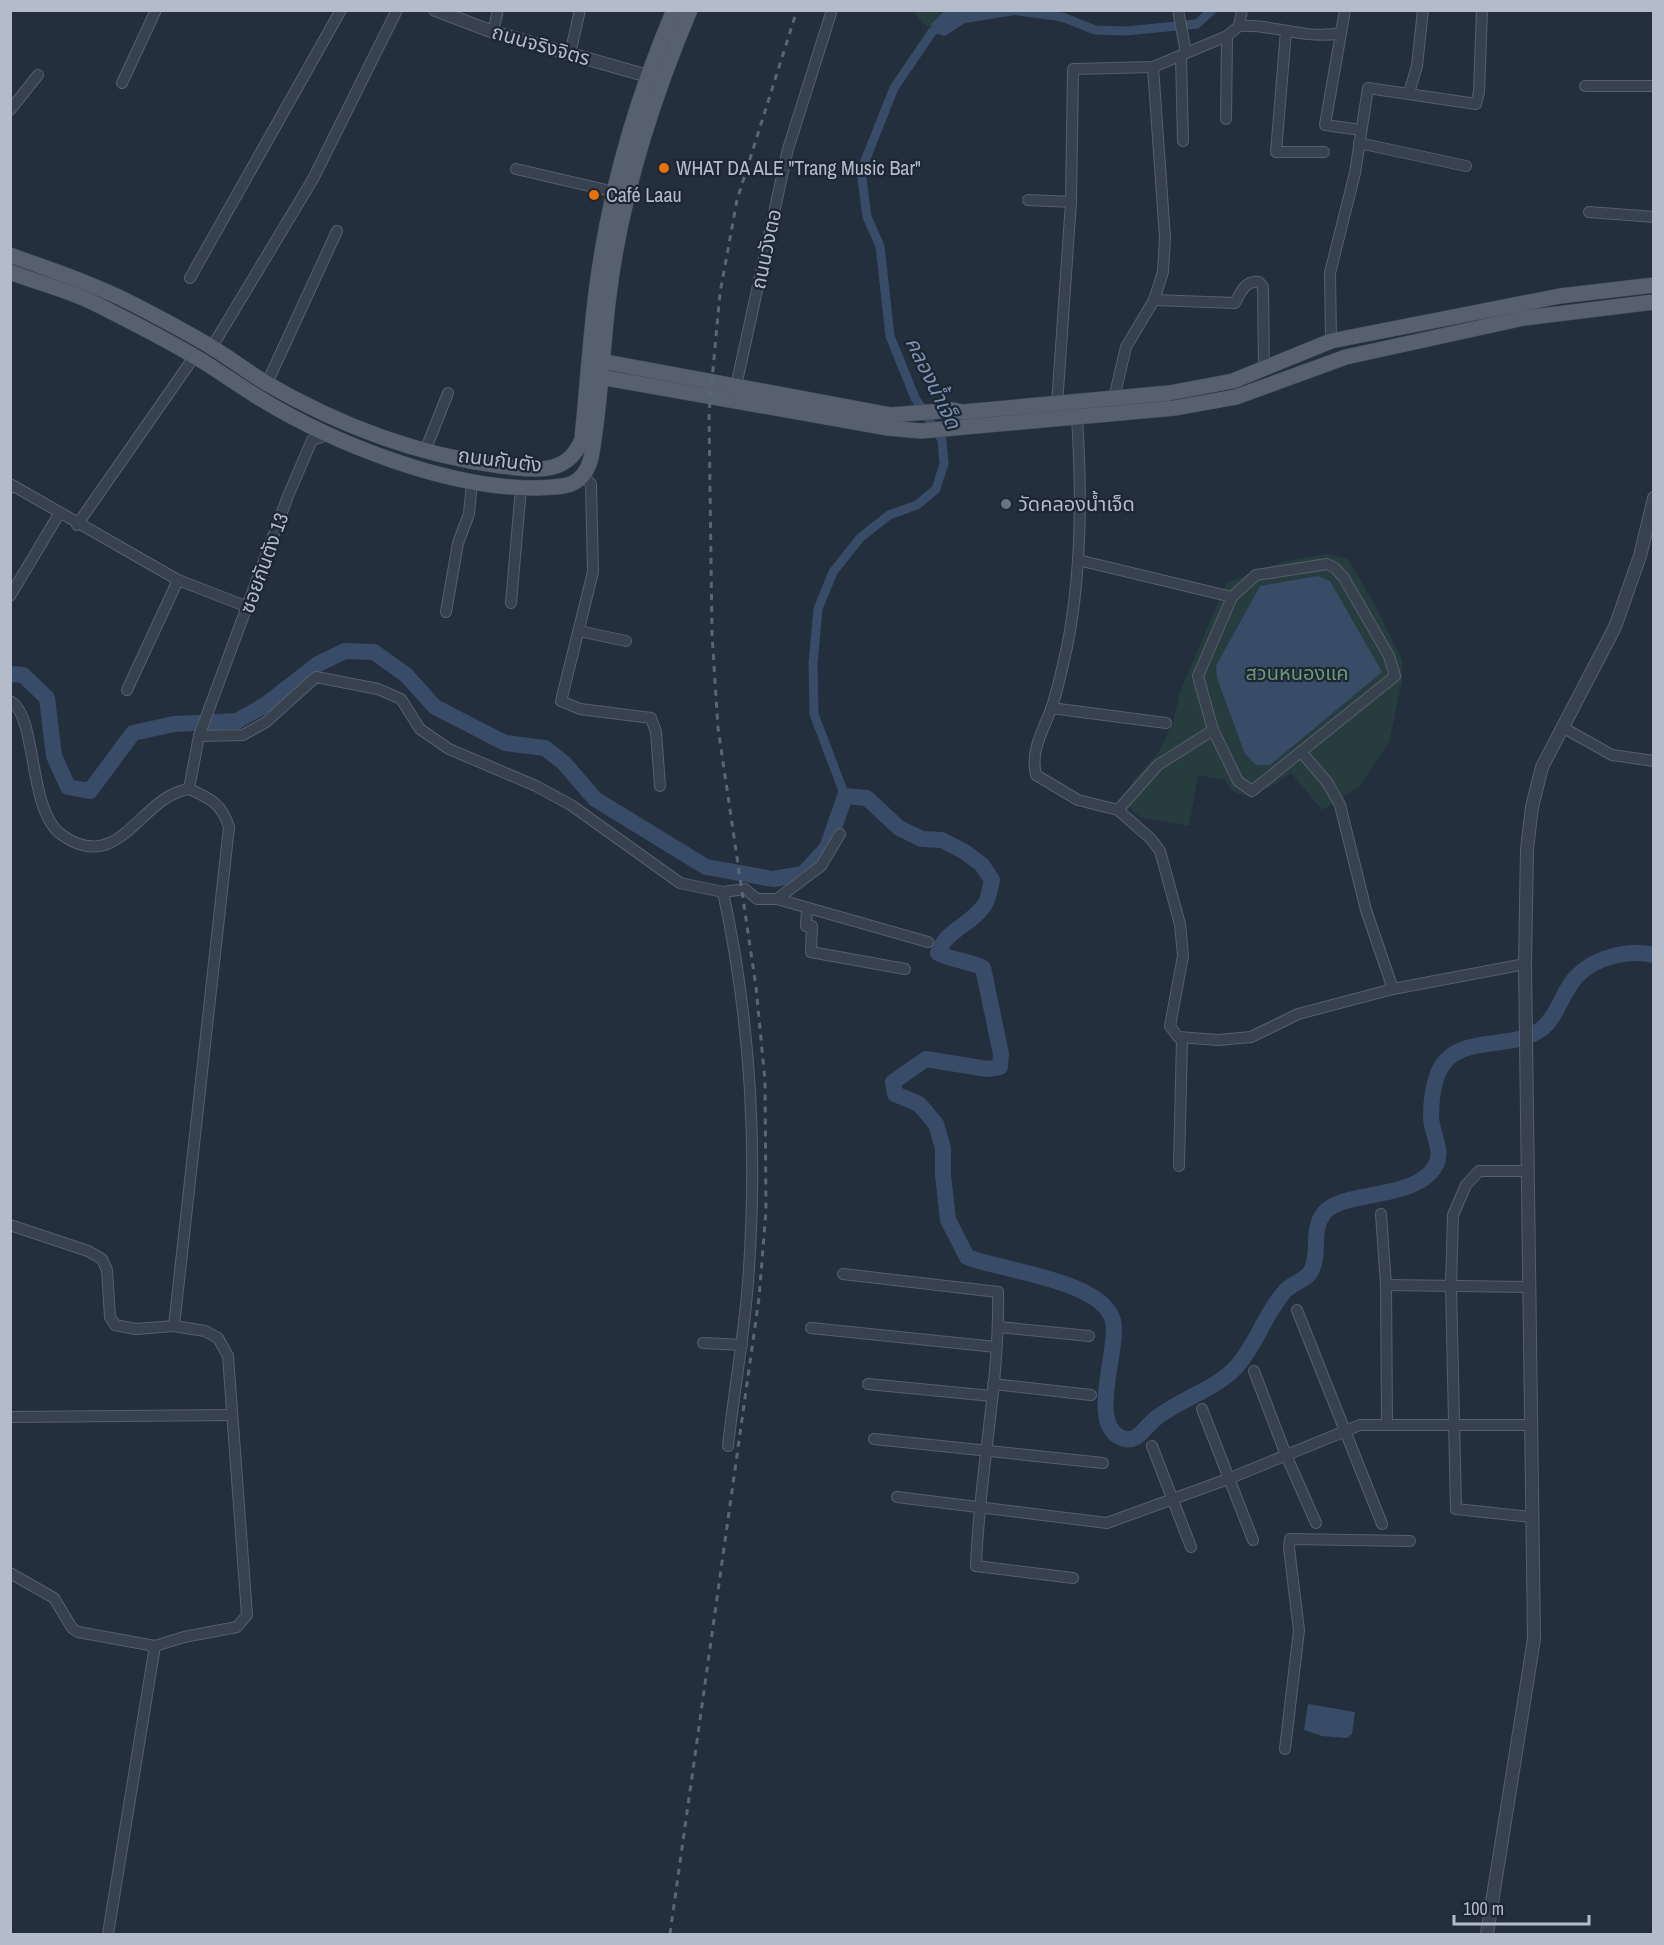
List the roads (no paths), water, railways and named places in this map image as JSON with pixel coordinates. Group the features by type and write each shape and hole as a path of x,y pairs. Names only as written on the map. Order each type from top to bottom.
{"main road":[{"name":"ถนนกันตัง","path":"10,255 130,303 212,347 267,383 336,418 398,444 476,463 523,469 551,468 565,464 577,452 582,439 609,293 618,213 674,10"},
{"name":"ถนนกันตัง","path":"618,213 615,192 655,78 690,10"},
{"path":"40,283 46,268"},
{"name":"ถนนกันตัง","path":"10,273 92,302 198,359 262,400 395,464 472,481 521,488 560,488 584,477 593,447 595,376"},
{"path":"597,359 891,415 953,410 963,412 1169,393 1233,381 1332,341 1560,296 1653,284"},
{"path":"595,376 879,427 921,431 1175,408 1236,397 1346,357 1524,318 1650,303"},
{"path":"198,359 212,347"},
{"path":"330,434 336,418"},
{"path":"472,481 476,463"}],"street":[{"path":"122,82 156,10"},
{"path":"190,278 341,10"},
{"path":"212,347 313,179 397,10"},
{"name":"ถนนจริงจิตร","path":"435,10 493,32 655,78"},
{"path":"493,32 498,10"},
{"path":"570,54 580,10"},
{"name":"ถนนวังตอ","path":"736,386 788,149 832,10"},
{"path":"1178,10 1184,55 1183,141"},
{"path":"1057,405 1071,201 1072,69 1153,67 1227,36 1239,26 1242,10"},
{"path":"1345,10 1325,125 1361,130"},
{"path":"1409,93 1418,66 1423,10"},
{"path":"1332,341 1330,273 1359,143 1368,88 1476,104 1479,92 1482,10"},
{"path":"1239,26 1319,37 1341,33"},
{"path":"1286,31 1276,152 1324,152"},
{"path":"1226,119 1227,36"},
{"path":"1114,398 1126,347 1154,300 1163,272 1165,238 1153,67"},
{"path":"10,111 38,75"},
{"path":"1585,86 1653,86"},
{"path":"1359,143 1466,166"},
{"path":"516,169 615,192"},
{"path":"1028,200 1071,201"},
{"path":"1589,212 1653,217"},
{"path":"267,383 337,231"},
{"path":"1154,300 1235,303 1245,285 1252,281 1259,282 1263,287 1264,369"},
{"path":"77,525 198,359"},
{"path":"425,451 448,393"},
{"path":"1077,418 1080,463 1078,560 1067,646 1051,708 1034,753 1036,775 1078,800 1118,810 1156,845 1171,882 1180,924 1183,956 1170,1026 1182,1039 1179,1166"},
{"name":"ซอยกันตัง 13","path":"189,789 199,736 213,705 288,496 312,440 330,434"},
{"path":"584,477 591,484 593,572 561,701 580,710 651,718 656,732 660,786"},
{"path":"446,612 458,543 469,514 472,481"},
{"path":"10,488 12,485 77,525 178,580 248,607"},
{"path":"511,603 521,488"},
{"path":"1487,1935 1534,1639 1525,1023 1527,849 1532,807 1542,767 1615,627 1640,556 1653,498"},
{"path":"10,597 59,514"},
{"path":"1078,560 1232,597"},
{"path":"1327,564 1335,568 1344,578 1389,656 1395,676 1252,791 1238,781 1213,730 1198,676 1232,597 1257,575 1327,564"},
{"path":"127,690 178,580"},
{"path":"579,631 626,641"},
{"path":"199,736 243,735 266,722 316,677 378,689 401,699 420,729 449,749 536,786 571,805 680,883 723,892 745,889 757,899 777,899 928,942"},
{"path":"10,701 22,712 48,820 63,836 81,844 94,845 113,842 126,834 152,808 180,790 189,789 212,799 224,811 229,827 174,1326"},
{"path":"1051,708 1166,723"},
{"path":"1562,727 1612,755 1653,761"},
{"path":"1118,810 1158,765 1213,730"},
{"path":"1302,753 1328,782 1340,805 1366,910 1393,988"},
{"path":"777,899 821,866 840,834"},
{"path":"723,892 743,1001 753,1112 751,1236 742,1345 728,1446"},
{"path":"807,909 806,926 812,926 811,952 905,969"},
{"path":"1182,1039 1251,1037 1298,1014 1393,988 1525,964"},
{"path":"1528,1171 1479,1171 1466,1185 1453,1215 1451,1286 1456,1509 1531,1517"},
{"path":"1381,1214 1386,1285 1387,1424"},
{"path":"10,1225 88,1251 102,1259 107,1270 110,1317 114,1325 136,1329 174,1326 205,1331 218,1338 228,1356 247,1615 237,1627 184,1637 155,1646 78,1632 72,1628 54,1598 10,1573"},
{"path":"843,1274 998,1292 999,1327 978,1507 976,1566 1073,1578"},
{"path":"1386,1285 1529,1287"},
{"path":"1297,1310 1382,1524"},
{"path":"999,1327 1089,1335"},
{"path":"811,1328 996,1347"},
{"path":"703,1343 742,1345"},
{"path":"1254,1371 1286,1455 1316,1523"},
{"path":"868,1384 1091,1395"},
{"path":"1202,1409 1253,1540"},
{"path":"10,1417 232,1415"},
{"path":"897,1497 1107,1522 1228,1479 1360,1425 1530,1425"},
{"path":"874,1438 1103,1463"},
{"path":"1152,1446 1170,1500 1191,1547"},
{"path":"1285,1749 1299,1630 1288,1548 1290,1539 1410,1541"},
{"path":"108,1935 155,1646"}],"water":[{"path":"944,11 1039,11 1054,16 1051,20 1015,15 965,23 945,36 932,32 931,24"},
{"path":"1318,576 1330,581 1382,672 1270,765 1256,765 1245,754 1217,678 1216,666 1260,586"},
{"path":"1308,1704 1355,1712 1352,1734 1347,1738 1322,1736 1304,1730"}],"waterway":[{"name":"คลองน้ำเจ็ด","path":"1031,10 1065,18 1095,30 1126,31 1197,24 1212,10"},
{"name":"คลองน้ำเจ็ด","path":"845,796 814,714 813,663 818,609 833,572 860,538 889,515 917,505 936,489 944,464 942,440 915,398 890,336 880,246 867,217 861,171 894,88 932,32 940,27"},
{"path":"10,674 23,675 47,698 54,756 68,787 90,791 133,733 174,724 237,721 265,705 318,664 345,651 374,652 406,675 435,707 505,743 545,748 564,763 595,799 706,867 773,879 803,874 827,848 845,796 867,798 899,828 922,839 942,840 965,852 982,865 992,880 988,896 980,911 953,932 938,953 983,968 1001,1054 1000,1067 987,1069 926,1059 893,1082 895,1094 919,1104 936,1124 943,1148 943,1175 948,1220 967,1257 1072,1286 1105,1307 1113,1321 1114,1333 1105,1404 1107,1420 1113,1432 1125,1439 1138,1436 1155,1419 1209,1388 1238,1365 1278,1299 1288,1288 1306,1277 1311,1271 1315,1257 1317,1227 1324,1213 1344,1201 1405,1188 1419,1182 1430,1173 1438,1160 1438,1146 1431,1117 1433,1095 1438,1073 1446,1060 1470,1047 1513,1040 1540,1030 1551,1018 1572,982 1584,969 1593,964 1623,954 1654,955"}],"railway":[{"path":"670,1934 759,1298 766,1211 765,1081 756,987 718,728 712,634 709,413 720,293 737,200 797,10"}],"place":[{"name":"WHAT DA ALE \"Trang Music Bar\"","path":"664,168"},
{"name":"Café Laau","path":"594,195"},
{"name":"วัดคลองน้ำเจ็ด","path":"1006,504"}],"park label":[{"name":"สวนหนองแค","path":"1297,673"}]}
